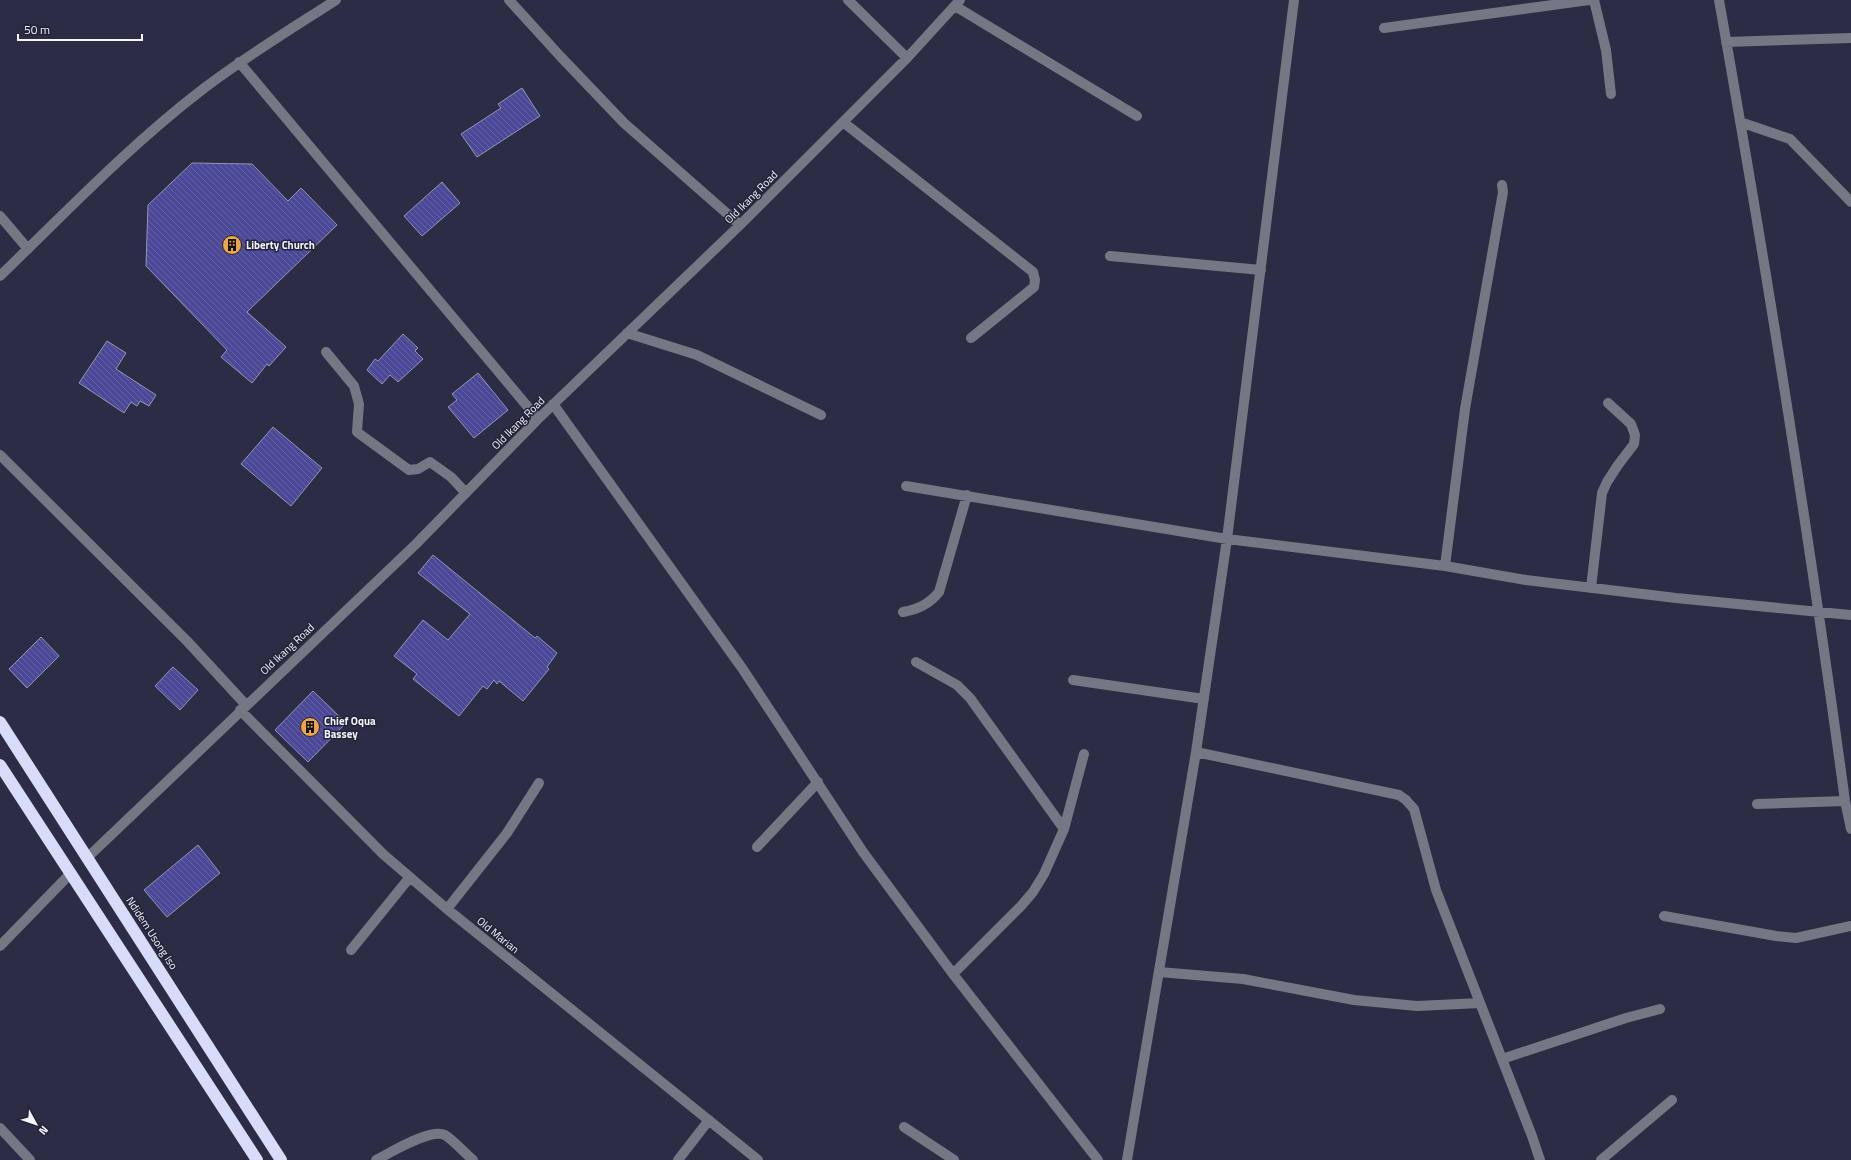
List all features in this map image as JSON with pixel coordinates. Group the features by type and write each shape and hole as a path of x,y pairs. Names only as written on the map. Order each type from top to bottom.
{"highway":[{"name":"Ndidem Usong Iso","path":"0,722 281,1160"},
{"path":"0,765 72,873 256,1160"}],"street":[{"path":"0,276 138,144 202,90 239,62 336,0"},
{"path":"509,0 624,123 740,225"},
{"path":"848,0 907,58"},
{"path":"1127,1160 1196,752 1227,540 1294,0"},
{"path":"1384,28 1589,0"},
{"path":"1594,0 1606,50 1611,94"},
{"path":"1719,0 1764,254 1819,610 1845,801 1851,829"},
{"path":"957,3 1137,116"},
{"name":"Old Ikang Road","path":"88,857 243,707 416,544 538,419 740,225 907,58 957,3"},
{"path":"1726,42 1851,38"},
{"path":"239,62 538,419"},
{"path":"843,122 1033,272 1035,280 1034,287 971,338"},
{"path":"1740,122 1790,139 1851,202"},
{"path":"1444,566 1465,409 1503,192 1502,185"},
{"path":"0,216 28,249"},
{"path":"1110,256 1261,270"},
{"path":"628,333 697,355 821,415"},
{"path":"326,352 354,386 359,404 357,432 409,470 418,469 430,462 451,477 466,493"},
{"path":"1591,588 1602,493 1610,476 1634,444 1635,435 1632,424 1608,403"},
{"path":"554,404 742,668 863,852 953,974 1098,1160"},
{"name":"Old Marian","path":"0,456 187,641 243,707 383,854 447,909 758,1160"},
{"path":"906,486 967,495 1227,540 1444,566 1526,580 1591,588 1676,598 1819,610 1851,615"},
{"path":"903,612 918,609 932,601 939,592 967,495"},
{"path":"916,662 958,686 970,698 1064,830"},
{"path":"1073,680 1204,699"},
{"path":"1196,752 1399,795 1414,809 1436,890 1540,1160"},
{"path":"953,974 1021,906 1033,892 1044,874 1064,830 1084,754"},
{"path":"757,847 818,782"},
{"path":"447,909 507,832 538,783"},
{"path":"1757,804 1845,801"},
{"path":"0,946 72,873"},
{"path":"351,950 410,877"},
{"path":"1664,916 1776,936 1796,938 1851,926"},
{"path":"1159,972 1243,979 1354,1000 1417,1006 1480,1002"},
{"path":"1502,1059 1626,1018 1660,1009"},
{"path":"1601,1160 1672,1100"},
{"path":"678,1160 709,1120"},
{"path":"904,1127 954,1160"},
{"path":"0,1128 30,1160"},
{"path":"376,1160 436,1133 445,1135 473,1160"}],"building":[{"path":"522,88 540,116 477,157 461,134 501,108 498,104"},
{"name":"Liberty Church","path":"192,163 252,164 288,201 301,188 337,225 247,312 286,347 269,366 267,364 252,383 221,357 227,350 146,266 148,205"},
{"path":"442,182 460,203 422,236 404,216"},
{"path":"403,334 418,348 415,351 423,359 398,382 390,375 382,384 367,370 375,359 378,361"},
{"path":"107,341 126,353 116,369 156,395 149,406 140,401 137,406 131,402 124,413 79,383"},
{"path":"478,373 508,410 474,438 448,407 457,400 452,394"},
{"path":"273,427 322,468 291,506 241,464"},
{"path":"433,555 535,638 537,636 557,653 547,667 549,669 523,701 499,681 497,684 494,680 487,689 483,686 459,716 413,679 417,674 394,656 423,620 448,640 470,614 418,573"},
{"path":"41,637 59,656 27,688 9,669"},
{"path":"173,667 198,690 180,710 155,686"},
{"name":"Chief Oqua Bassey","path":"313,691 346,723 308,762 275,730"},
{"path":"198,845 220,873 167,917 144,890"}],"place":[{"name":"Liberty Church","path":"232,245"},
{"name":"Chief Oqua Bassey","path":"310,727"}]}
